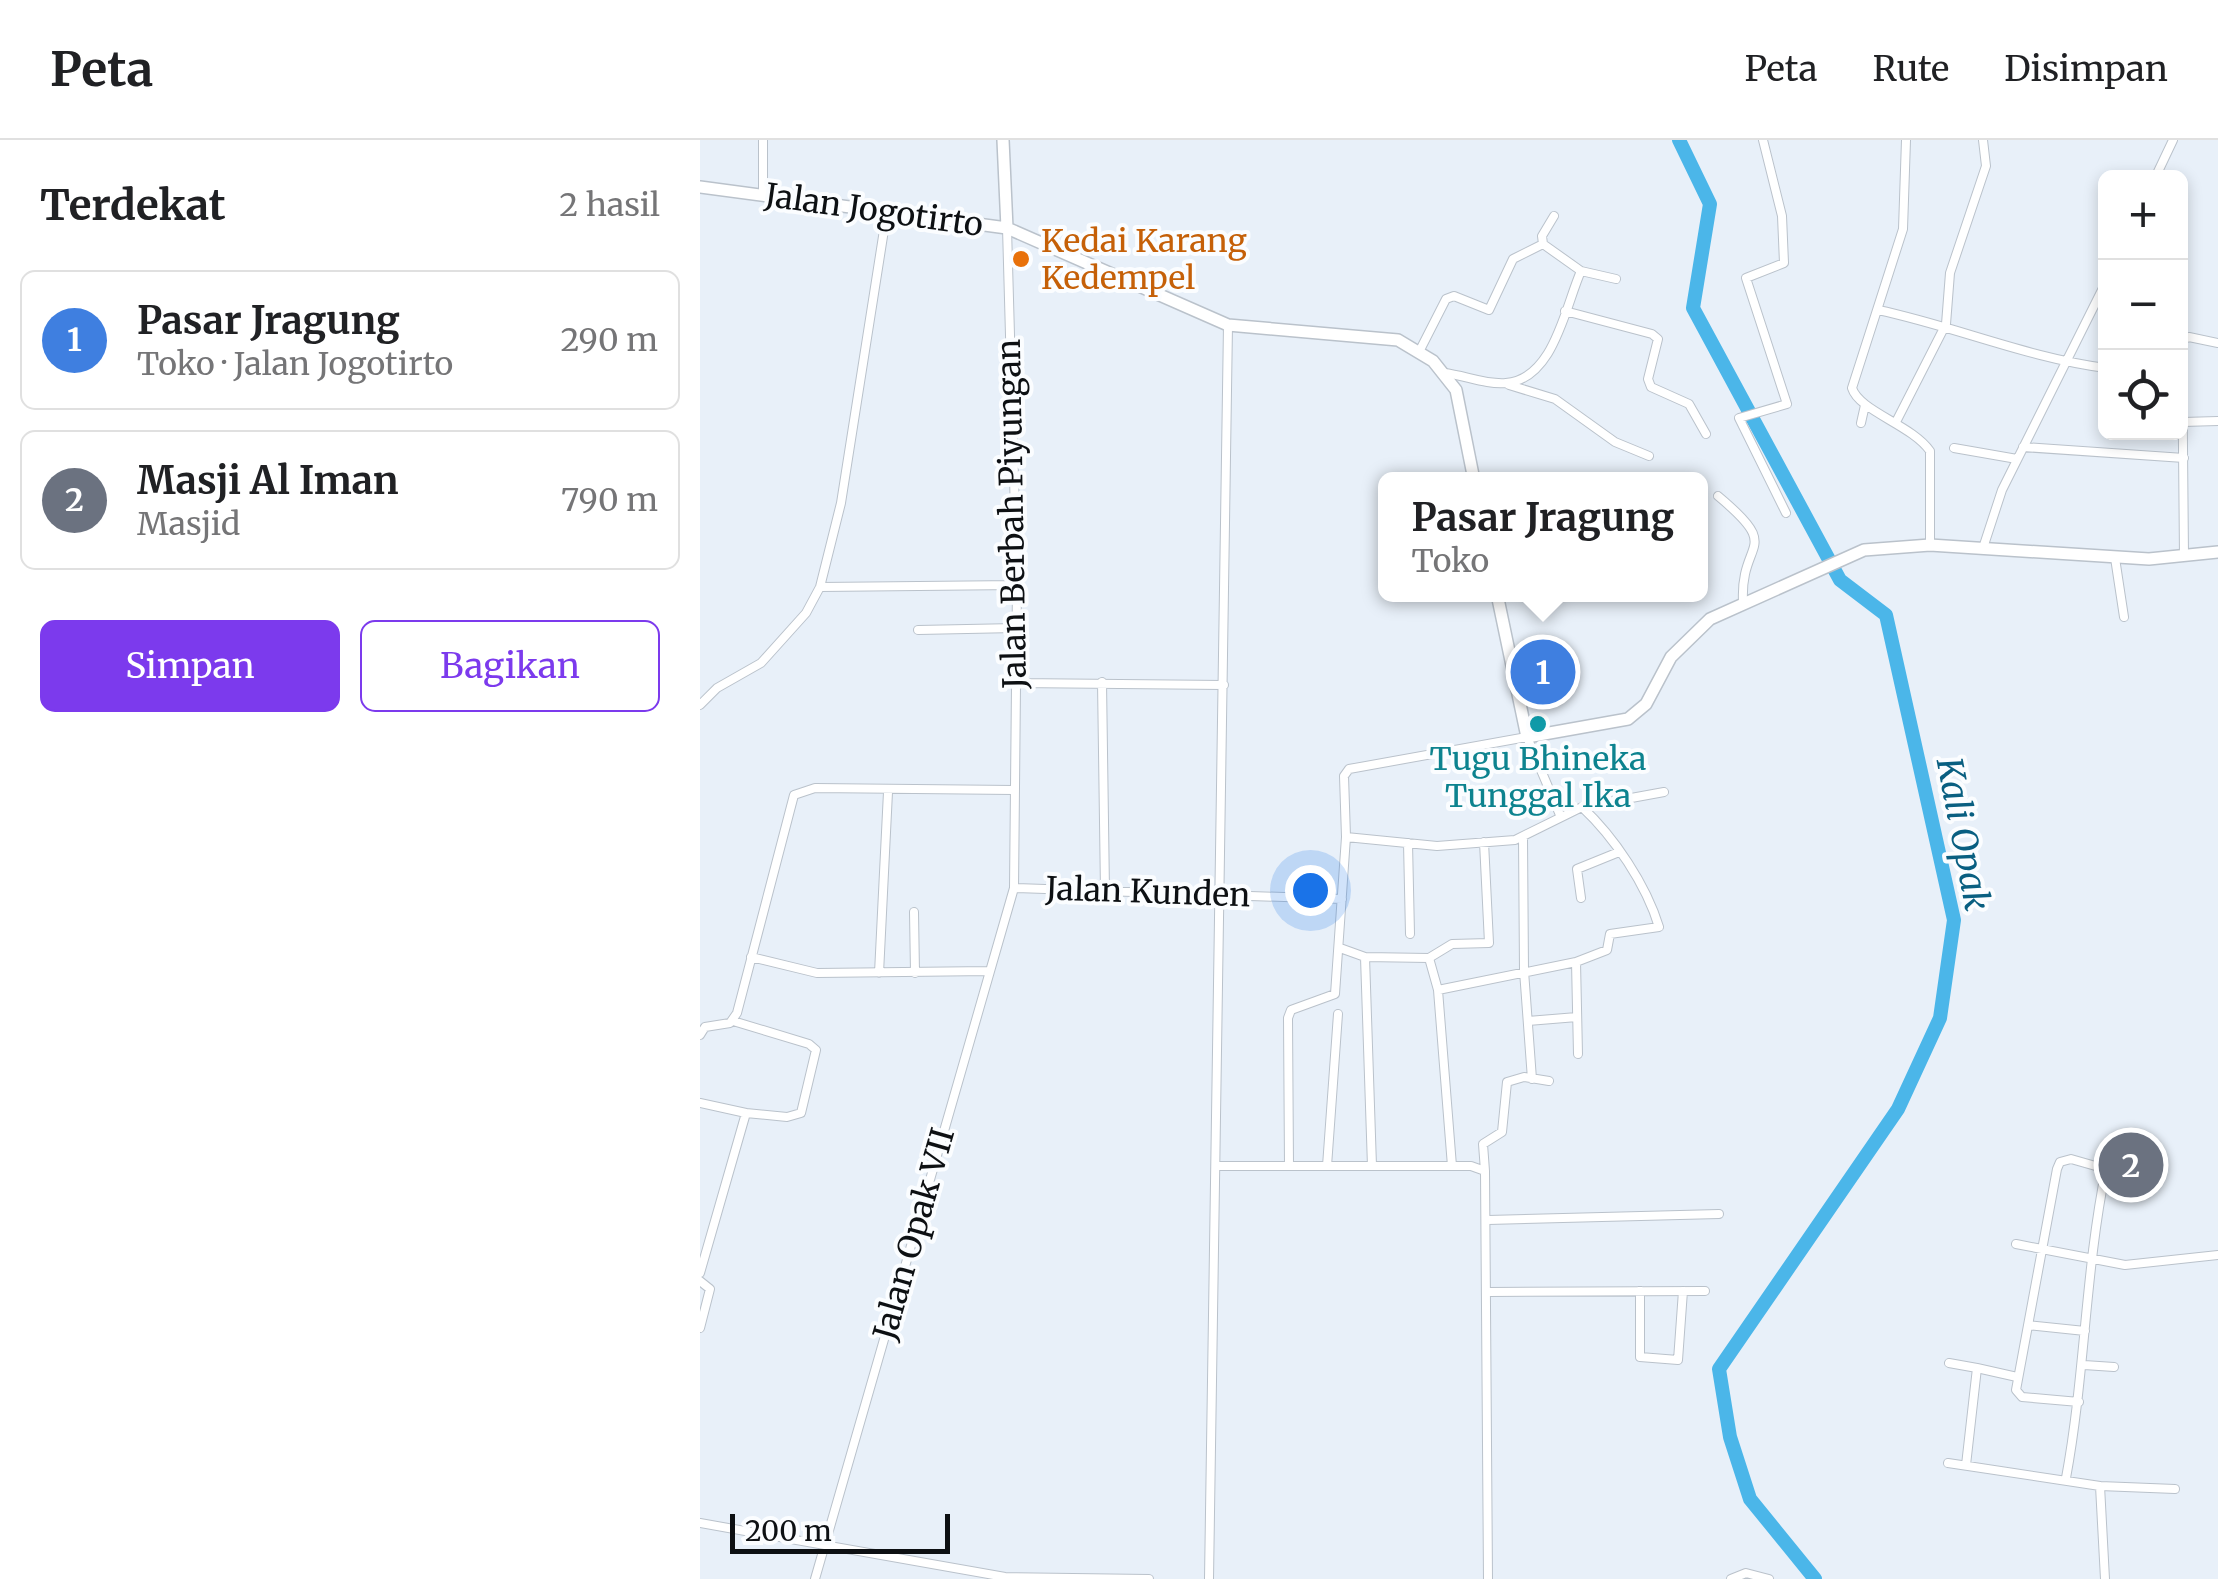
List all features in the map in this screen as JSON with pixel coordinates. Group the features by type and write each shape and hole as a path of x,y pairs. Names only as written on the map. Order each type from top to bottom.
{"street":[{"path":"763,140 763,194"},
{"name":"Jalan Berbah Piyungan","path":"1003,140 1017,585 1014,888"},
{"path":"1762,140 1782,216 1784,263 1746,278 1787,404 1739,418 1786,513"},
{"path":"1906,140 1902,229 1852,388 1865,404 1896,420 1925,444 1932,458 1926,508 1930,545"},
{"path":"1896,420 1946,324 1950,273 1986,166 1983,140"},
{"path":"2159,170 2173,140"},
{"name":"Jalan Jogotirto","path":"700,187 1007,228 1228,325 1398,340 1420,350 1444,372 1456,390 1472,472"},
{"path":"700,706 717,688 761,664 806,614 820,588 841,503 887,211"},
{"path":"1554,216 1542,236 1543,244 1581,272 1616,279"},
{"path":"1420,350 1446,299 1454,296 1490,310 1514,259 1543,244"},
{"path":"1505,383 1524,379 1542,363 1581,272"},
{"path":"1983,548 2017,459 2098,297"},
{"path":"1878,310 1946,324 2064,363 2098,367"},
{"path":"1565,311 1652,334 1658,339 1648,379 1651,387 1689,404 1706,434"},
{"path":"1209,1579 1228,325"},
{"path":"2183,350 2184,338 2218,342"},
{"path":"1444,372 1505,383 1556,399 1615,442 1649,456"},
{"path":"1456,390 1474,378"},
{"path":"1860,423 1865,404"},
{"path":"2188,422 2218,421"},
{"path":"2184,440 2184,556"},
{"path":"2023,447 2184,458"},
{"path":"1954,448 2017,459"},
{"path":"1718,496 1754,528 1756,549 1743,601"},
{"path":"1288,1166 1288,1018 1291,1010 1335,994 1346,836 1344,776 1349,769 1628,719 1646,704 1659,675 1690,637 1743,601 1878,547 1930,545 2115,558 2218,552"},
{"path":"2115,558 2124,617"},
{"path":"820,588 1017,585"},
{"path":"1499,602 1527,737 1560,815"},
{"path":"918,630 1016,628"},
{"path":"1102,682 1105,891"},
{"path":"1014,683 1224,684"},
{"path":"733,1021 794,795 815,788 888,792 1014,790"},
{"path":"879,973 888,792"},
{"path":"1346,836 1408,843 1522,838 1582,807 1664,792"},
{"path":"1438,990 1576,962 1606,951 1610,934 1658,927 1620,852 1582,807"},
{"path":"1522,838 1524,971 1532,1078"},
{"path":"1340,948 1365,957 1429,958 1452,944 1488,943 1484,842"},
{"path":"1408,843 1410,934"},
{"path":"1582,898 1577,869 1620,852"},
{"name":"Jalan Kunden","path":"1014,888 1342,899"},
{"name":"Jalan Opak VII","path":"815,1579 1014,888"},
{"path":"914,912 915,973"},
{"path":"751,957 817,973 990,970"},
{"path":"1365,957 1372,1166"},
{"path":"1429,958 1438,990 1452,1166"},
{"path":"1576,962 1578,1054"},
{"path":"1327,1166 1338,1014"},
{"path":"1528,1022 1577,1017"},
{"path":"700,1035 705,1027 733,1021 809,1044 816,1050 801,1112 787,1117 700,1103"},
{"path":"1488,1579 1488,1220 1483,1144 1502,1132 1507,1082 1532,1078 1549,1081"},
{"path":"700,1274 746,1113"},
{"path":"2066,1478 2079,1402 2084,1365 2105,1174 2104,1167 2071,1159 2060,1162 2016,1390 2022,1397 2079,1402"},
{"path":"1218,1166 1481,1166 1485,1171"},
{"path":"2105,1174 2135,1180"},
{"path":"1488,1220 1719,1214"},
{"path":"2016,1244 2093,1258 2096,1262 2126,1264 2218,1254"},
{"path":"700,1282 710,1290 700,1328"},
{"path":"1640,1291 1640,1356 1678,1360 1683,1291"},
{"path":"1488,1292 1706,1291"},
{"path":"2028,1324 2085,1331"},
{"path":"1949,1363 2017,1377"},
{"path":"2084,1365 2114,1367"},
{"path":"1966,1465 1978,1368"},
{"path":"1948,1463 2100,1486 2175,1488"},
{"path":"2100,1486 2105,1579"},
{"path":"700,1523 1020,1579 1149,1579"},
{"path":"1730,1579 1746,1572 1763,1578"}],"waterway":[{"name":"Kali Opak","path":"1679,140 1710,204 1693,308 1840,580 1886,615 1954,920 1940,1018 1898,1109 1719,1369 1730,1437 1750,1499 1815,1579"}],"place":[{"name":"Kedai Karang Kedempel","path":"1021,259"},
{"name":"Pasar Jragung","path":"1543,672"},
{"name":"Tugu Bhineka Tunggal Ika","path":"1538,724"},
{"name":"Masji Al Iman","path":"2131,1165"}]}
